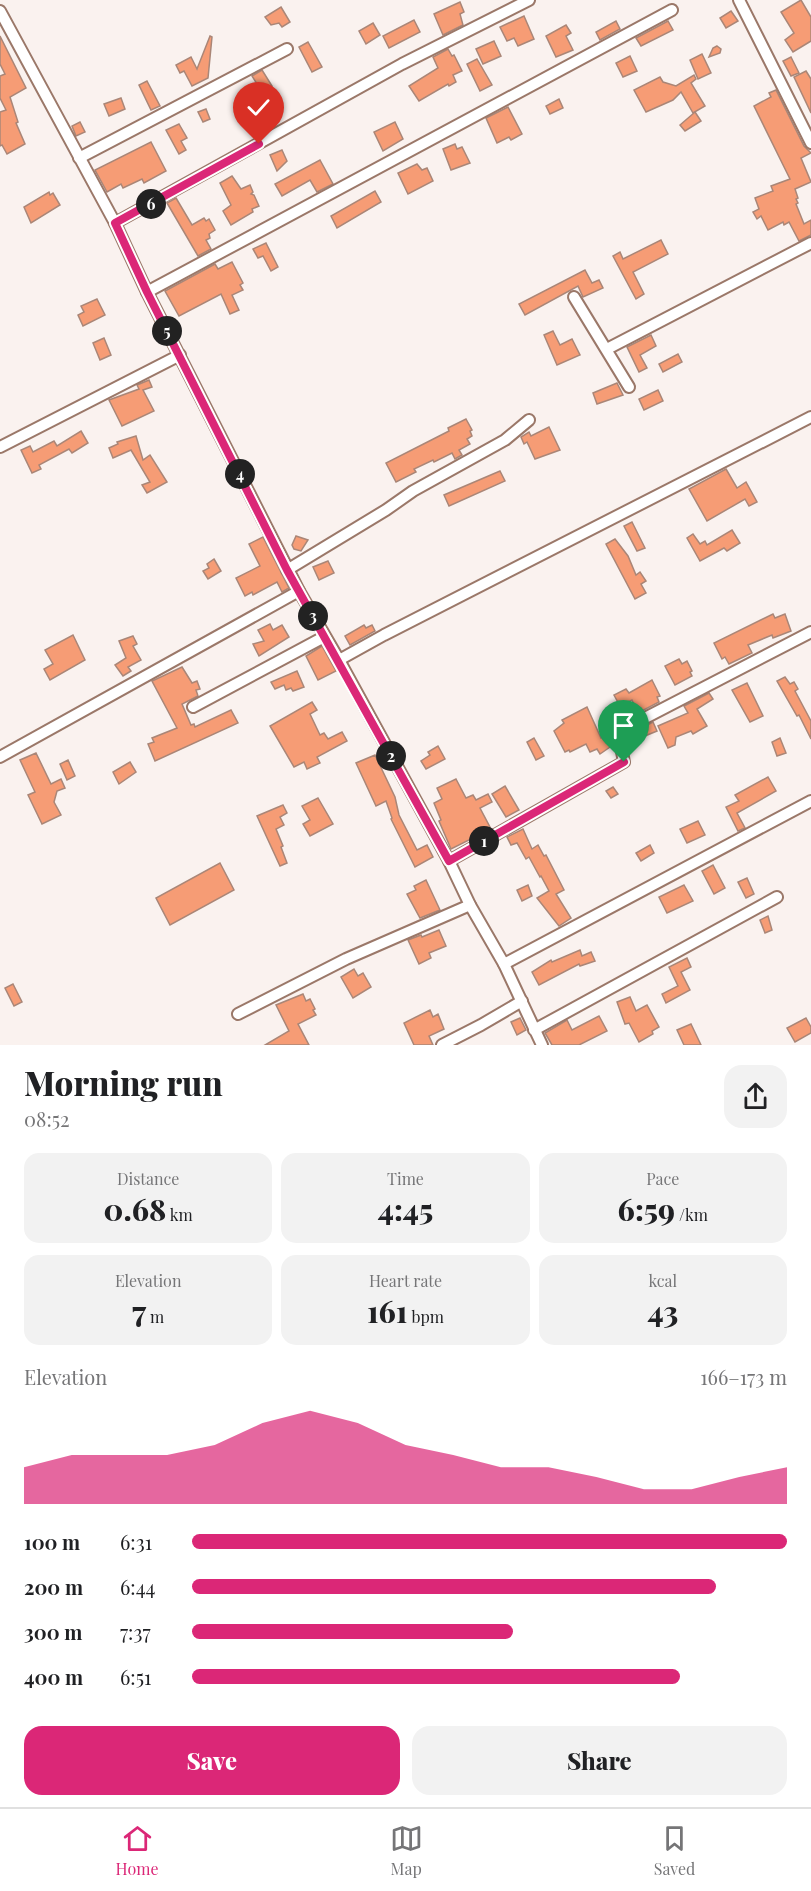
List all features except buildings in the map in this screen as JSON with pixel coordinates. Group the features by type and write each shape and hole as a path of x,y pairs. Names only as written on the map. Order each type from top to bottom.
{"street":[{"path":"115,223 402,64 529,0"},
{"path":"739,0 811,143"},
{"path":"147,292 672,10"},
{"path":"0,11 115,223 147,292 287,570 449,861 470,905 504,964 542,1045"},
{"path":"79,158 287,49"},
{"path":"607,349 811,243"},
{"path":"574,297 629,387"},
{"path":"0,447 180,354"},
{"path":"339,660 435,608 811,417"},
{"path":"287,570 422,486 505,440 529,420"},
{"path":"0,757 299,591"},
{"path":"449,861 624,762 618,732 811,632"},
{"path":"193,707 324,637"},
{"path":"504,964 811,801"},
{"path":"534,1030 777,897"},
{"path":"238,1014 346,959 470,905"},
{"path":"442,1045 522,1001"}],"route":[{"path":"259,144 115,223 147,292 287,570 449,861 624,762"}]}
